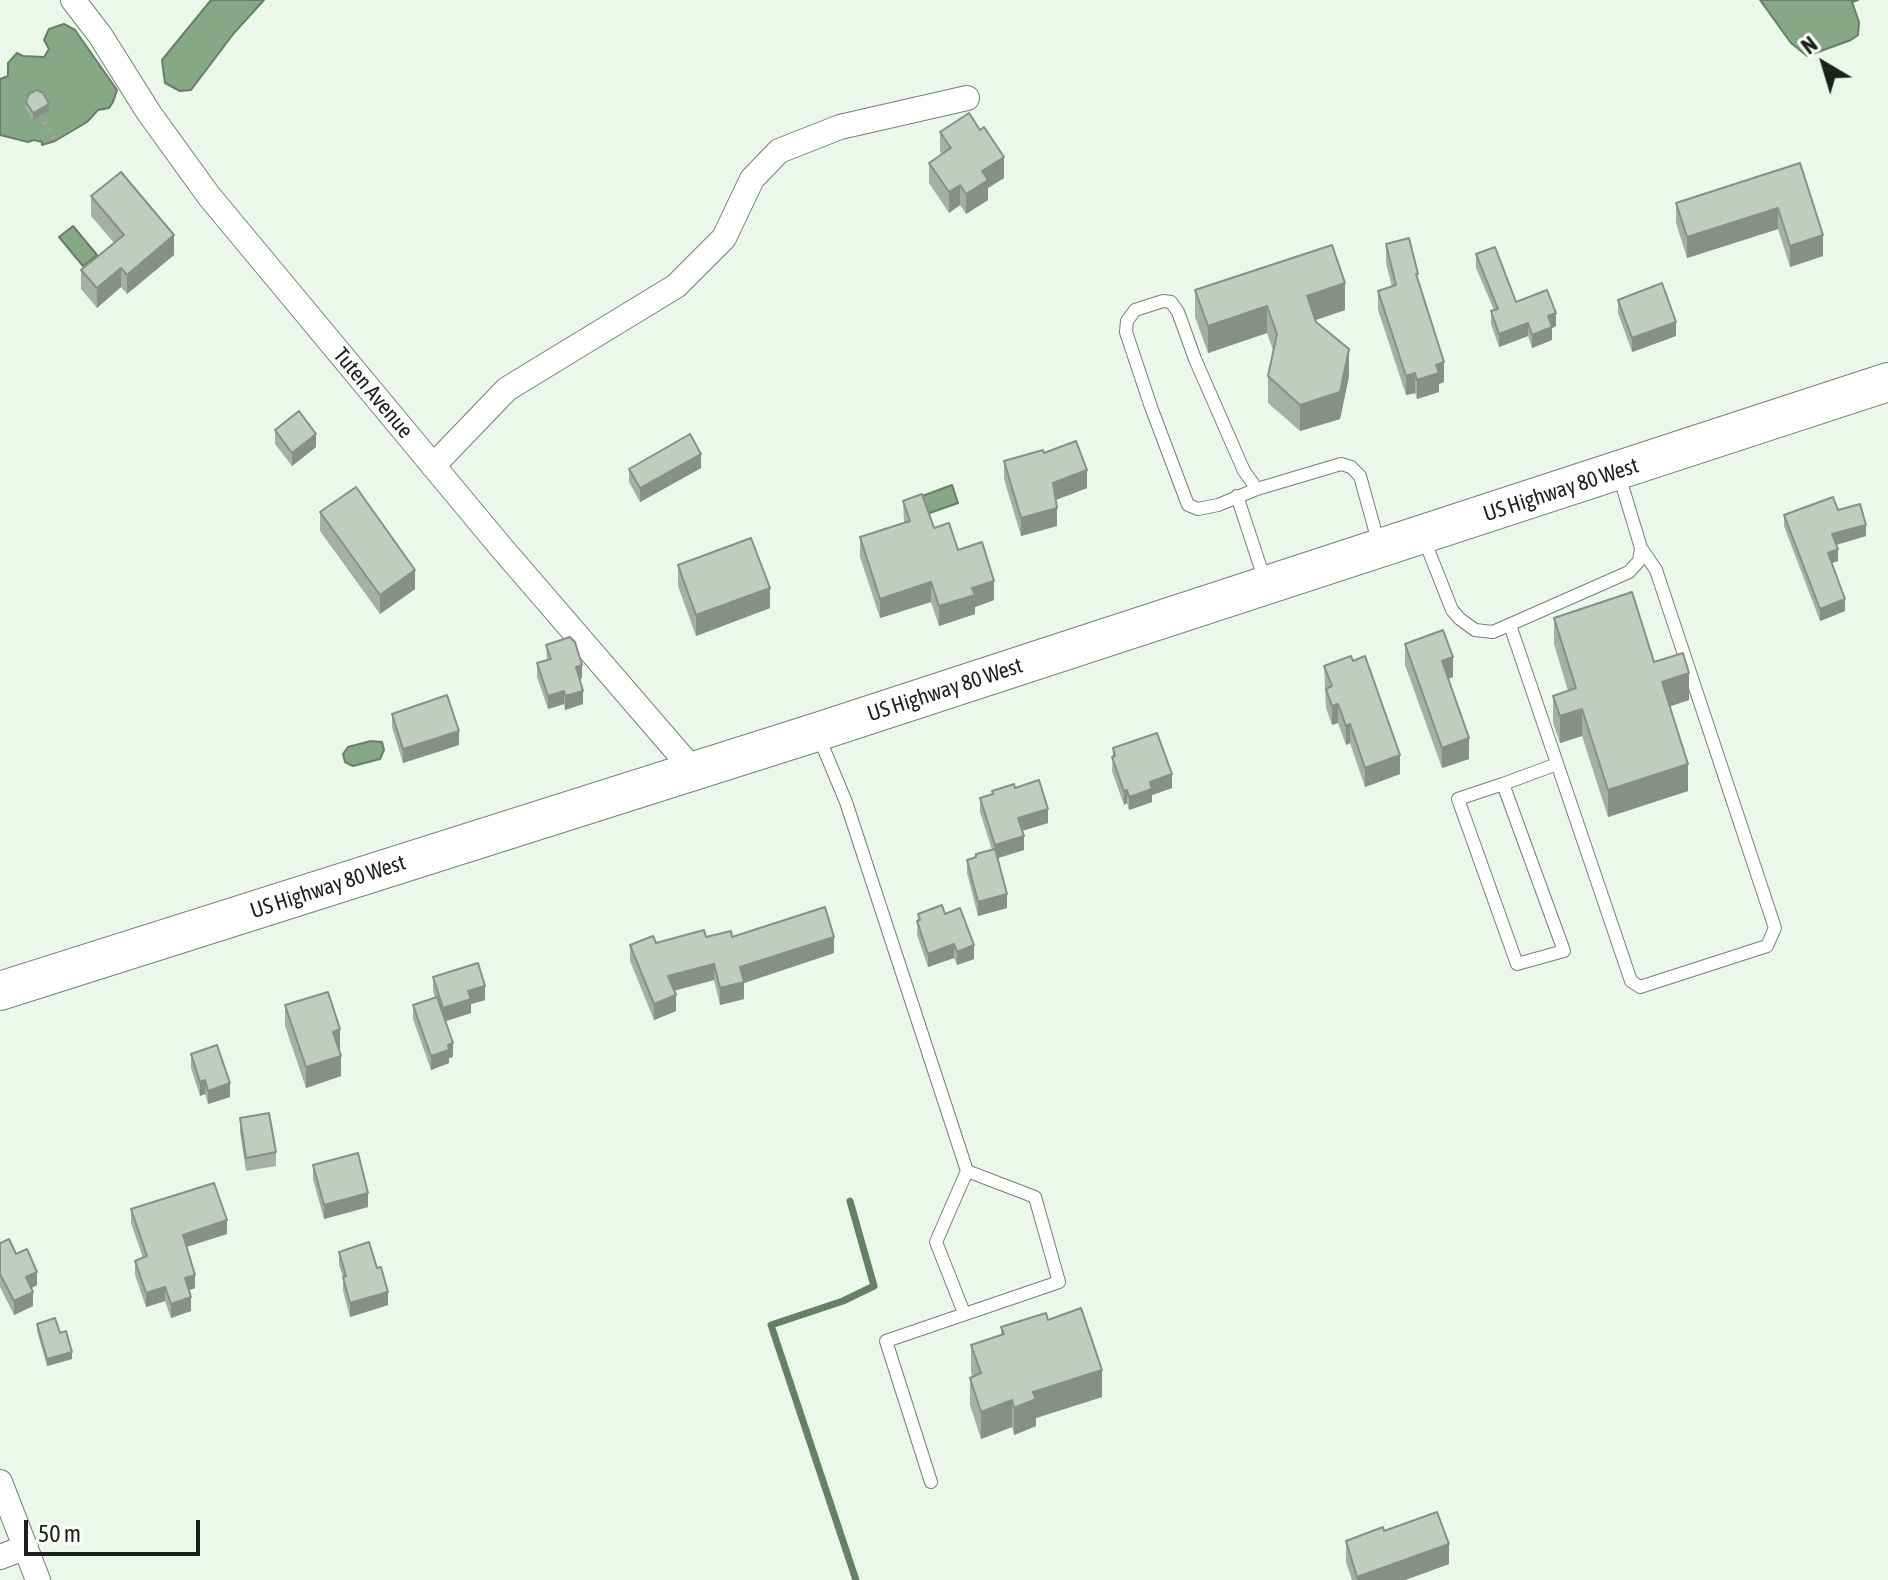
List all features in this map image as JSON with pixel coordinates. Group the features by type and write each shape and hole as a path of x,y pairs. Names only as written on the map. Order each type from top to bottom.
{"main road":[{"name":"US Highway 80 West","path":"0,991 817,732 1888,382"}],"street":[{"name":"Tuten Avenue","path":"73,0 209,196 433,466 694,771"},
{"path":"433,466 507,389 676,286 724,238 752,179 779,151 840,127 967,98"},
{"path":"0,1482 38,1580"},
{"path":"0,1557 26,1547"}],"lane":[{"path":"1257,489 1238,457 1178,312 1171,302 1163,301 1135,310 1127,321 1126,332 1188,505 1198,509 1218,505 1257,489 1341,464 1351,467 1360,476 1380,548"},
{"path":"1510,625 1631,981 1640,987 1767,946 1775,928 1656,570 1641,548 1618,471"},
{"path":"1237,496 1266,584"},
{"path":"1423,536 1452,610 1475,630 1493,632 1629,572 1639,561 1641,548"},
{"path":"817,732 846,802 967,1171 936,1242 964,1313"},
{"path":"1503,784 1564,951 1517,964 1458,799 1557,764"},
{"path":"931,1482 886,1341 1059,1282 1035,1197 967,1171"}],"path":[{"path":"41,115 55,141"}],"shaded area":[{"path":"211,0 264,0 234,33 191,90 180,91 165,83 162,60"},
{"path":"1760,0 1858,0 1852,2 1859,22 1858,35 1807,56 1791,43"},
{"path":"64,24 75,30 117,90 113,102 109,108 98,110 87,122 42,145 42,142 34,140 28,142 0,135 0,79 8,76 8,63 17,53 44,57 49,49 44,40 49,29"},
{"path":"73,226 97,255 83,266 59,237"},
{"path":"952,485 958,503 924,515 917,498"},
{"path":"371,741 382,742 384,750 380,759 353,766 345,762 343,754 348,747"}],"building":[{"path":"37,90 43,93 49,104 33,113 26,102 29,94"},
{"path":"969,113 980,130 984,127 1004,157 982,171 988,180 966,194 960,185 949,192 929,163 951,148 940,132"},
{"path":"1800,163 1823,235 1790,246 1778,208 1687,237 1676,203"},
{"path":"121,172 174,235 127,275 121,268 97,288 81,270 124,235 91,196"},
{"path":"1409,238 1416,274 1444,362 1436,365 1439,373 1417,380 1415,373 1406,376 1378,291 1396,285 1386,244"},
{"path":"1332,245 1345,283 1307,296 1316,322 1349,349 1340,392 1300,405 1268,376 1277,334 1267,306 1208,326 1195,290"},
{"path":"1495,247 1516,302 1547,290 1556,313 1548,316 1552,327 1532,335 1528,323 1499,334 1491,311 1498,309 1476,254"},
{"path":"1662,283 1676,322 1632,338 1618,300"},
{"path":"299,411 316,434 292,453 275,430"},
{"path":"690,434 701,454 640,488 629,469"},
{"path":"1076,441 1087,470 1053,483 1057,508 1021,518 1004,461 1043,450 1044,453"},
{"path":"356,487 415,570 380,595 320,512"},
{"path":"922,494 934,528 949,523 958,550 982,542 994,581 972,588 975,595 939,606 931,582 880,599 860,537 910,521 903,501"},
{"path":"1833,497 1838,510 1860,504 1866,525 1832,534 1838,549 1828,553 1845,599 1820,609 1784,515"},
{"path":"751,538 770,588 696,615 678,565"},
{"path":"1632,592 1654,662 1683,653 1689,673 1662,682 1688,764 1608,790 1582,709 1560,716 1553,696 1576,688 1554,618"},
{"path":"1443,630 1453,657 1442,661 1469,738 1442,748 1405,644"},
{"path":"570,637 575,642 582,665 576,667 583,691 565,696 564,691 548,696 537,663 551,659 546,645"},
{"path":"1351,656 1353,661 1365,656 1400,755 1365,768 1350,724 1346,726 1338,704 1332,706 1326,689 1332,686 1324,666"},
{"path":"447,695 459,731 403,749 392,714"},
{"path":"1157,733 1172,774 1150,782 1152,789 1129,797 1112,757 1115,756 1113,748"},
{"path":"1039,780 1048,809 1018,818 1024,836 995,845 980,798 1014,784 1015,788"},
{"path":"995,849 1007,894 978,902 967,860"},
{"path":"942,905 945,914 960,908 974,945 957,952 954,944 928,954 917,921 920,920 918,914"},
{"path":"825,907 834,937 740,967 744,982 720,988 714,964 668,976 676,995 654,1004 630,945 653,936 656,943 704,930 706,937 731,931 732,937"},
{"path":"478,963 485,986 468,991 471,999 443,1008 433,977"},
{"path":"328,992 340,1029 333,1032 341,1056 306,1067 285,1005"},
{"path":"437,997 453,1043 448,1045 449,1050 431,1056 413,1005"},
{"path":"217,1045 230,1083 208,1091 205,1080 200,1082 191,1054"},
{"path":"269,1113 276,1152 246,1158 240,1118"},
{"path":"358,1153 368,1193 324,1205 313,1165"},
{"path":"214,1183 227,1220 183,1235 195,1275 185,1278 191,1297 171,1304 165,1287 146,1293 135,1261 147,1256 131,1209"},
{"path":"9,1239 16,1254 27,1249 37,1272 26,1277 33,1292 14,1301 0,1274 0,1243"},
{"path":"369,1242 388,1292 350,1303 339,1252"},
{"path":"1081,1308 1102,1370 1033,1392 1036,1399 1014,1408 1012,1400 981,1412 970,1378 981,1373 971,1345 1004,1334 1001,1327 1046,1313 1048,1320"},
{"path":"55,1318 60,1333 66,1331 72,1352 47,1359 37,1324"},
{"path":"1437,1512 1449,1544 1357,1577 1346,1541"}],"waterway":[{"path":"850,1201 874,1286 843,1301 771,1325 856,1580"}]}
